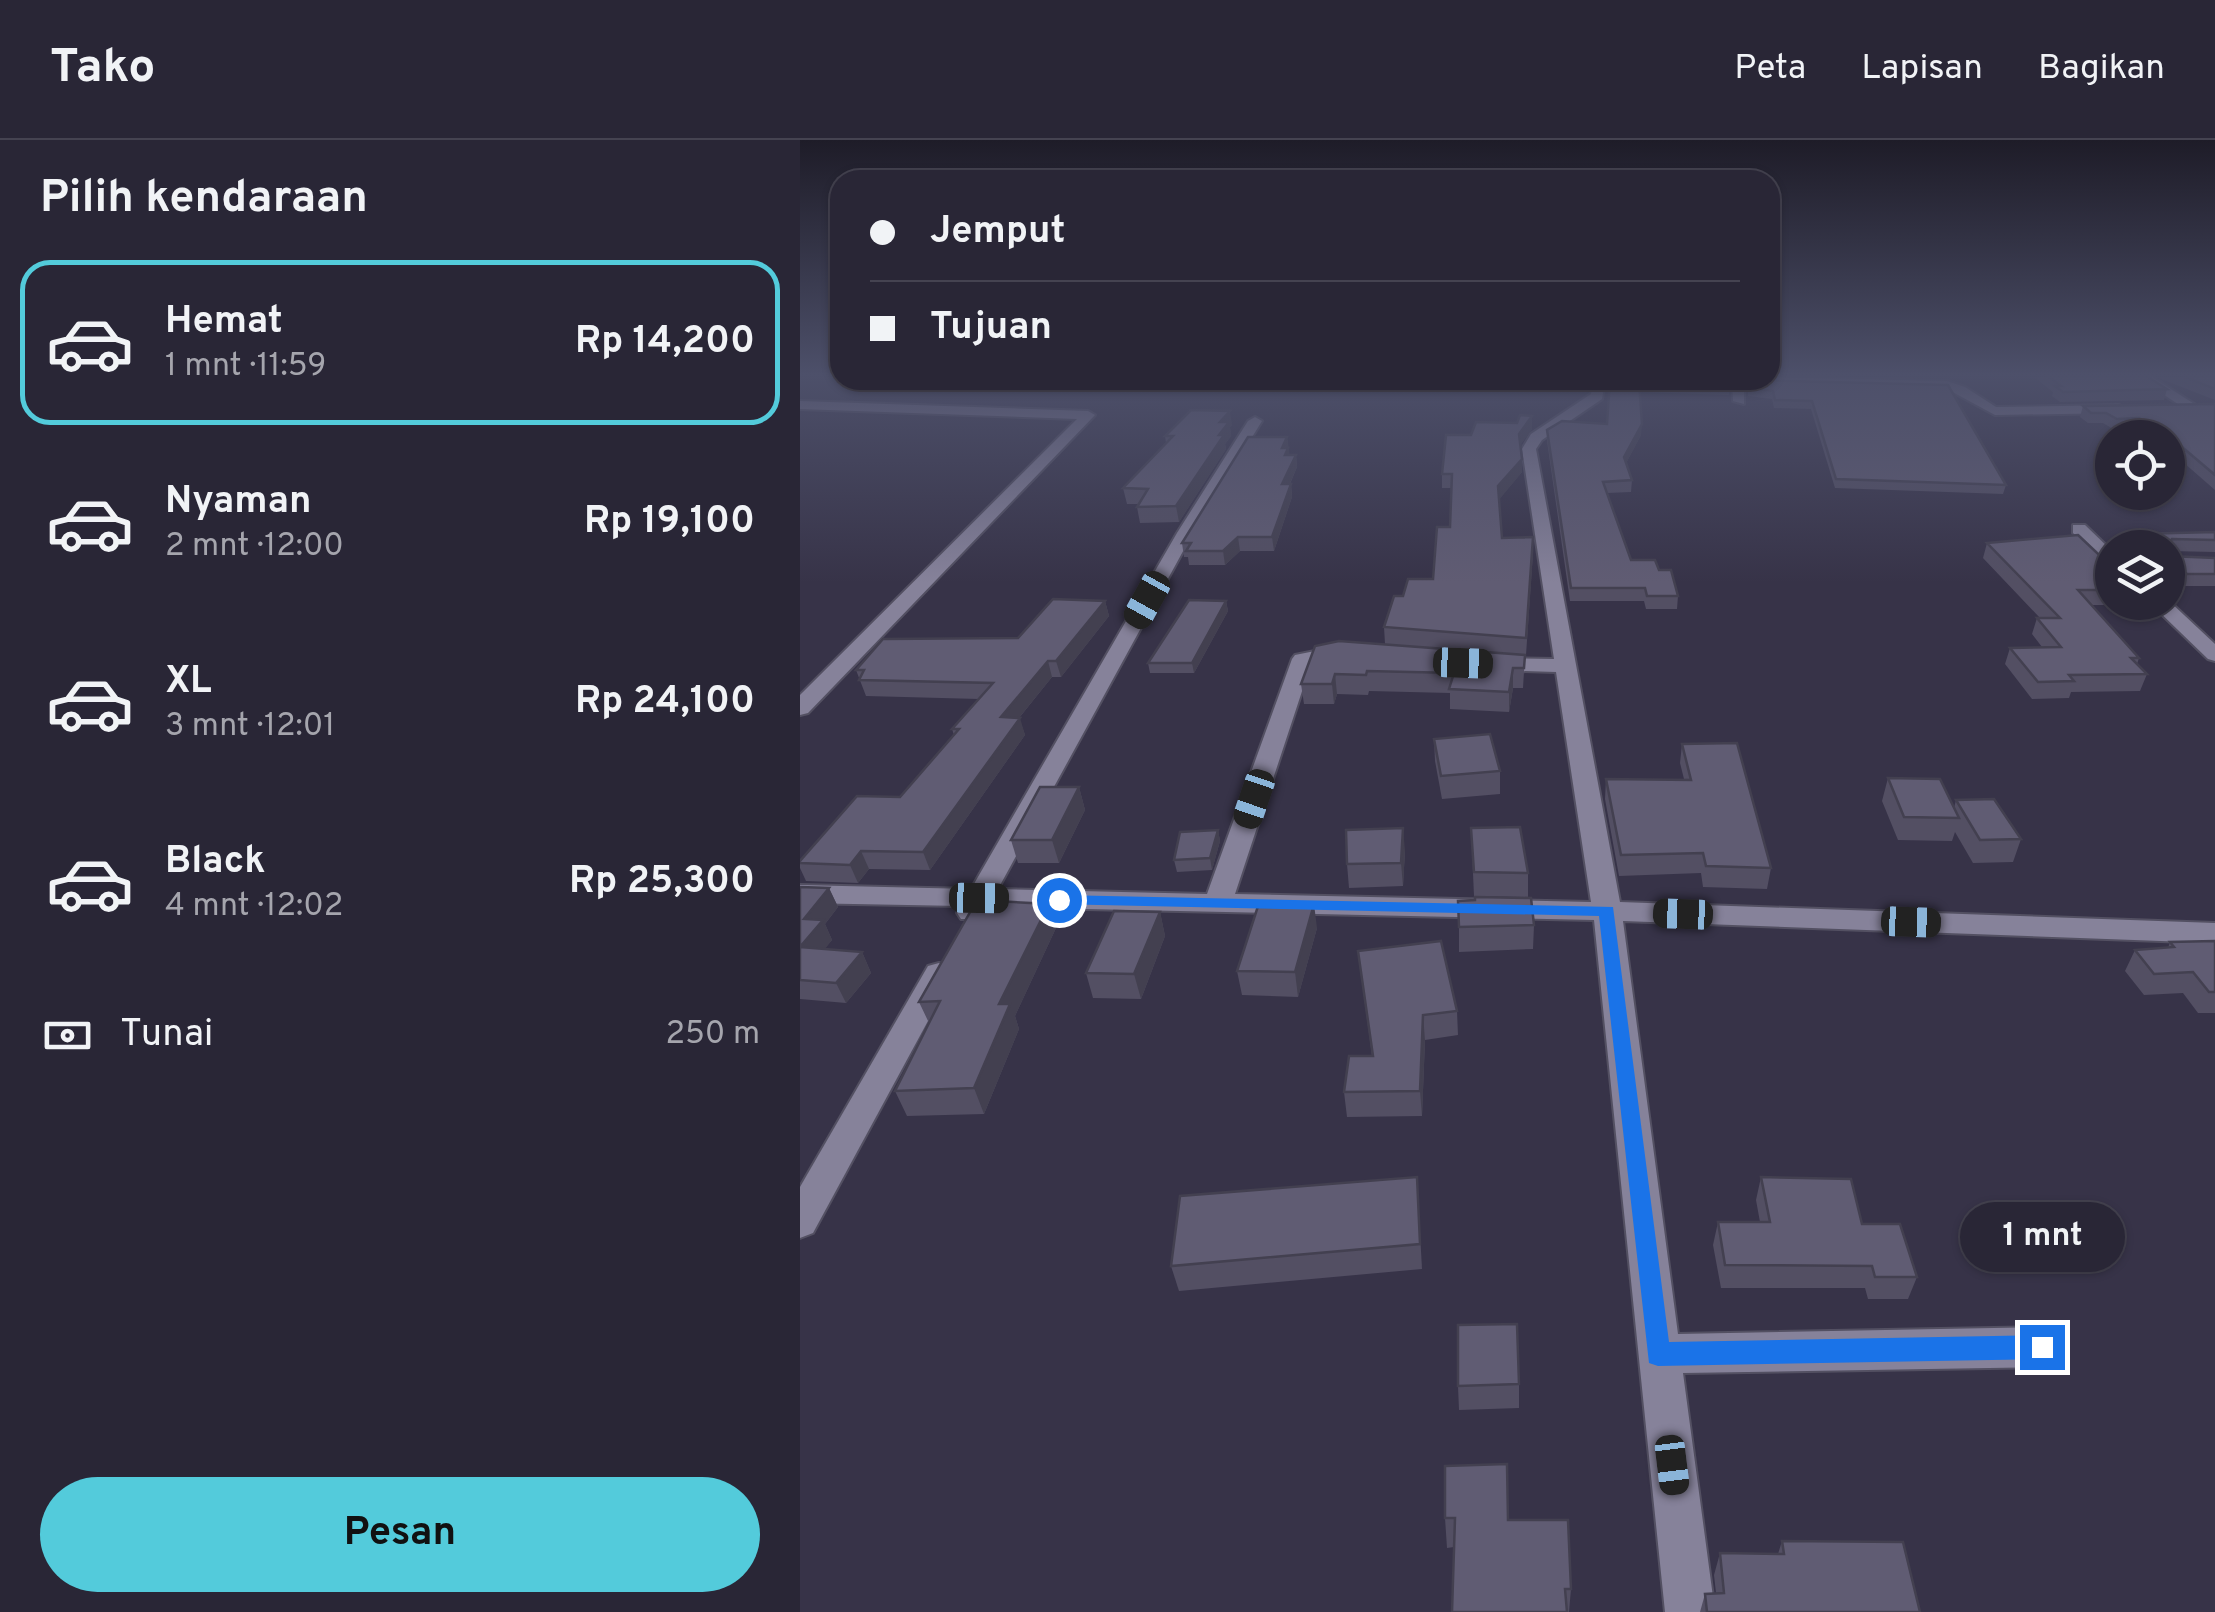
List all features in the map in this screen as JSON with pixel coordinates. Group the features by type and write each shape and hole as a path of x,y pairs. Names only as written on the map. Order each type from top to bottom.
{"street":[{"path":"800,708 1058,446"},
{"path":"800,1222 1184,533 1240,446"},
{"path":"1531,446 1607,911 1690,1612"},
{"path":"2080,530 2095,544"},
{"path":"2177,620 2215,655"},
{"path":"1218,903 1302,660 1330,651 1367,652"},
{"path":"1463,663 1565,666"},
{"path":"800,894 1607,911 2215,933"},
{"path":"1658,1354 2042,1347"}],"building":[{"path":"1164,446 1217,446 1176,506 1137,507 1148,489 1123,488"},
{"path":"1243,446 1283,446 1288,448 1285,455 1296,455 1282,484 1291,484 1272,537 1238,537 1223,551 1186,551 1191,543 1182,543"},
{"path":"1445,446 1520,446 1522,459 1498,486 1502,538 1533,537 1526,638 1384,627 1394,596 1403,596 1408,579 1433,579 1437,527 1450,527 1452,474 1442,474"},
{"path":"1549,446 1630,446 1624,457 1632,480 1603,482 1631,560 1655,560 1659,570 1671,570 1678,596 1647,596 1645,588 1571,588"},
{"path":"1826,446 1983,446 2006,485 1836,479"},
{"path":"2185,446 2215,446 2215,475 2185,450"},
{"path":"2215,532 2215,540 2185,539 2185,533"},
{"path":"2078,535 2095,551 2095,590 2078,590 2095,609 2095,620 2105,620 2139,658 2131,658 2147,674 2069,675 2074,681 2038,682 2010,648 2061,647 2037,618 2060,618 1987,543"},
{"path":"2185,557 2215,558 2215,574 2187,574"},
{"path":"1053,599 1105,601 1056,661 1048,661 1001,717 1020,718 923,852 861,851 850,865 800,863 857,796 900,797 993,683 859,680 864,670 856,670 883,639 1018,638"},
{"path":"1189,600 1226,601 1192,663 1148,663"},
{"path":"1339,641 1525,655 1524,668 1513,668 1509,692 1449,689 1454,673 1367,671 1366,675 1335,674 1332,684 1301,684 1315,646"},
{"path":"1490,734 1500,771 1441,776 1434,739"},
{"path":"1737,743 1771,868 1706,866 1703,853 1621,855 1606,779 1691,780 1682,744"},
{"path":"1888,778 1940,779 1959,818 1904,817"},
{"path":"1040,787 1079,787 1052,840 1011,840"},
{"path":"1994,799 2021,839 1980,840 1956,800"},
{"path":"1520,827 1528,873 1474,872 1471,828"},
{"path":"1403,828 1401,863 1347,864 1346,830"},
{"path":"1218,830 1210,858 1174,860 1180,832"},
{"path":"800,887 829,888 804,919 823,920 800,947"},
{"path":"1475,897 1531,898 1534,925 1459,927 1458,901"},
{"path":"977,900 1049,904 999,1004 1010,1004 974,1088 895,1091 940,1001 919,1002"},
{"path":"1259,903 1314,904 1295,972 1237,971"},
{"path":"1114,911 1160,912 1134,974 1086,973"},
{"path":"1441,941 1457,1011 1423,1015 1420,1091 1344,1092 1349,1056 1373,1056 1358,951"},
{"path":"2215,941 2215,992 2209,992 2193,972 2154,974 2135,950 2174,947 2170,942"},
{"path":"800,947 862,952 836,983 800,980"},
{"path":"1417,1177 1420,1244 1171,1266 1180,1196"},
{"path":"1761,1177 1851,1179 1862,1224 1900,1224 1917,1277 1875,1277 1872,1266 1725,1265 1718,1222 1770,1222"},
{"path":"1517,1324 1519,1384 1458,1386 1458,1325"},
{"path":"1507,1464 1508,1520 1568,1520 1571,1589 1565,1589 1567,1612 1452,1612 1455,1518 1445,1518 1445,1466"},
{"path":"1782,1541 1903,1542 1920,1612 1707,1612 1705,1594 1724,1593 1720,1553 1784,1554"}],"route":[{"path":"1059,900 1607,911 1658,1354 2042,1347"}]}
